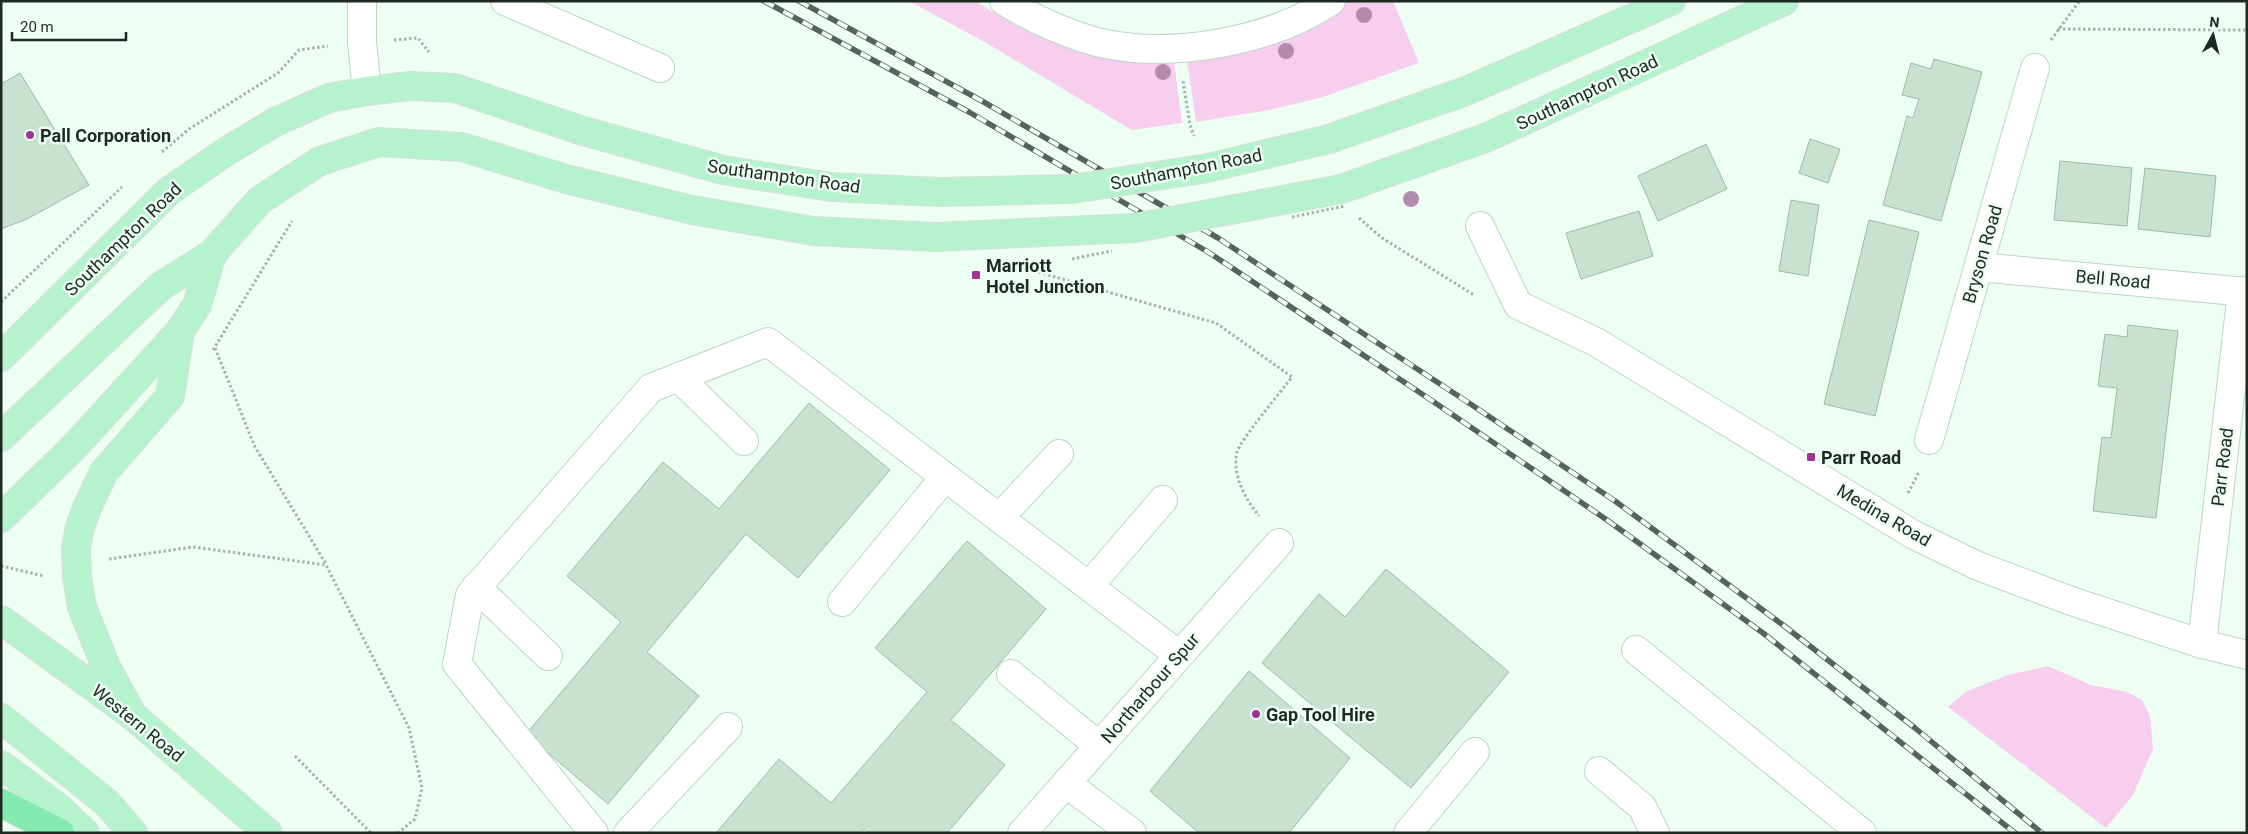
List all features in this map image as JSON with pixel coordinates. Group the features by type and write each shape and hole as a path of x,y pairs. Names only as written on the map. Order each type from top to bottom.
{"highway":[{"path":"1,803 60,833"}],"main road":[{"name":"Southampton Road","path":"1,357 169,191 224,153 275,122 329,98 410,86 455,88 580,130 723,170 831,186 940,192 1072,189 1208,168 1329,139 1466,91 1671,1"},
{"name":"Southampton Road","path":"212,254 260,200 320,161 380,142 462,147 566,179 683,208 813,231 935,237 1135,228 1341,189 1488,138 1784,1"},
{"path":"1,518 74,447 180,331 197,305 212,254"},
{"path":"1,437 161,286 212,254"},
{"path":"132,715 106,667 82,607 77,577 76,548 86,510 104,472 170,396 180,331"},
{"name":"Western Road","path":"1,620 132,715 268,833"},
{"path":"1,718 107,803 133,833"},
{"path":"1,766 59,808 84,833"}],"street":[{"path":"362,1 362,42 367,91"},
{"path":"505,1 660,68"},
{"path":"1004,1 1019,11 1058,28 1104,44 1139,49 1178,48 1217,43 1256,34 1296,21 1330,1"},
{"name":"Bryson Road","path":"1928,440 2035,68"},
{"path":"1480,226 1518,305"},
{"name":"Bell Road","path":"1979,267 2245,291"},
{"name":"Parr Road","path":"2202,644 2245,291"},
{"name":"Medina Road","path":"1518,305 1596,342 1914,535 1978,566 2074,602 2202,644 2247,655"},
{"path":"594,833 457,664 470,595 651,388 768,342 1179,655"},
{"path":"678,377 744,441"},
{"path":"999,518 1058,454"},
{"path":"842,602 944,476"},
{"path":"1089,586 1163,500"},
{"name":"Northarbour Spur","path":"1022,833 1279,543"},
{"path":"476,587 548,656"},
{"path":"1636,650 1862,833"},
{"path":"1011,674 1099,746"},
{"path":"628,833 728,727"},
{"path":"1408,833 1476,752"},
{"path":"1599,771 1642,807 1655,833"},
{"path":"1066,783 1132,833"}],"path":[{"path":"2035,68 2058,29 2078,3 2082,1"},
{"path":"2058,29 2247,30"},
{"path":"1184,82 1190,125"},
{"path":"1353,213 1382,238 1483,301 1518,305"},
{"path":"210,356 292,220"},
{"path":"1023,268 1216,323 1292,377 1237,450 1236,468 1244,495 1279,543"},
{"path":"214,348 256,447 326,565 409,728 422,788 415,819 398,833"},
{"path":"1905,498 1918,476"},
{"path":"107,559 193,547 326,565"},
{"path":"295,756 371,833"}],"shaded area":[{"path":"909,1 976,1 1006,20 1045,39 1084,53 1124,61 1174,62 1182,123 1132,130 988,44"},
{"path":"1347,1 1393,1 1419,63 1320,98 1269,110 1196,122 1187,60 1305,27"},
{"path":"2048,666 2091,685 2127,692 2142,700 2150,716 2153,749 2133,795 2106,828 1948,707 1967,691 2008,675"}],"building":[{"path":"1934,59 1982,72 1941,221 1883,205 1907,116 1913,118 1919,99 1902,95 1911,63 1931,69"},
{"name":"Pall Corporation","path":"20,73 89,185 27,219 1,229 1,84"},
{"path":"1810,139 1840,149 1828,183 1799,173"},
{"path":"1706,144 1727,189 1658,221 1638,176"},
{"path":"2060,161 2132,168 2127,226 2054,220"},
{"path":"2145,168 2216,176 2210,237 2138,229"},
{"path":"1791,200 1819,205 1808,276 1779,271"},
{"path":"1639,211 1653,256 1581,279 1566,233"},
{"path":"1869,220 1919,232 1875,416 1824,404"},
{"path":"2128,325 2178,331 2156,518 2093,511 2102,437 2111,438 2117,388 2098,386 2105,334 2127,337"},
{"path":"809,403 890,470 798,578 746,534 647,652 699,696 608,804 526,734 621,622 567,576 663,462 719,509"},
{"path":"967,541 1046,609 951,720 1005,765 947,833 868,833 864,829 861,833 716,833 779,759 831,803 927,692 875,648"},
{"path":"1386,569 1509,672 1411,788 1262,663 1319,594 1345,617"},
{"name":"Gap Tool Hire","path":"1249,671 1350,758 1289,833 1199,833 1150,791"}],"railway":[{"path":"764,1 969,112 1208,252 1428,398 1607,520 1763,633 2015,833"},
{"path":"799,1 982,101 1218,238 1466,401 1615,501 1783,625 1915,728 2042,833"}],"place":[{"name":"Pall Corporation","path":"30,135"},
{"name":"Marriott Hotel Junction","path":"976,275"},
{"name":"Parr Road","path":"1811,457"},
{"name":"Gap Tool Hire","path":"1256,714"}]}
